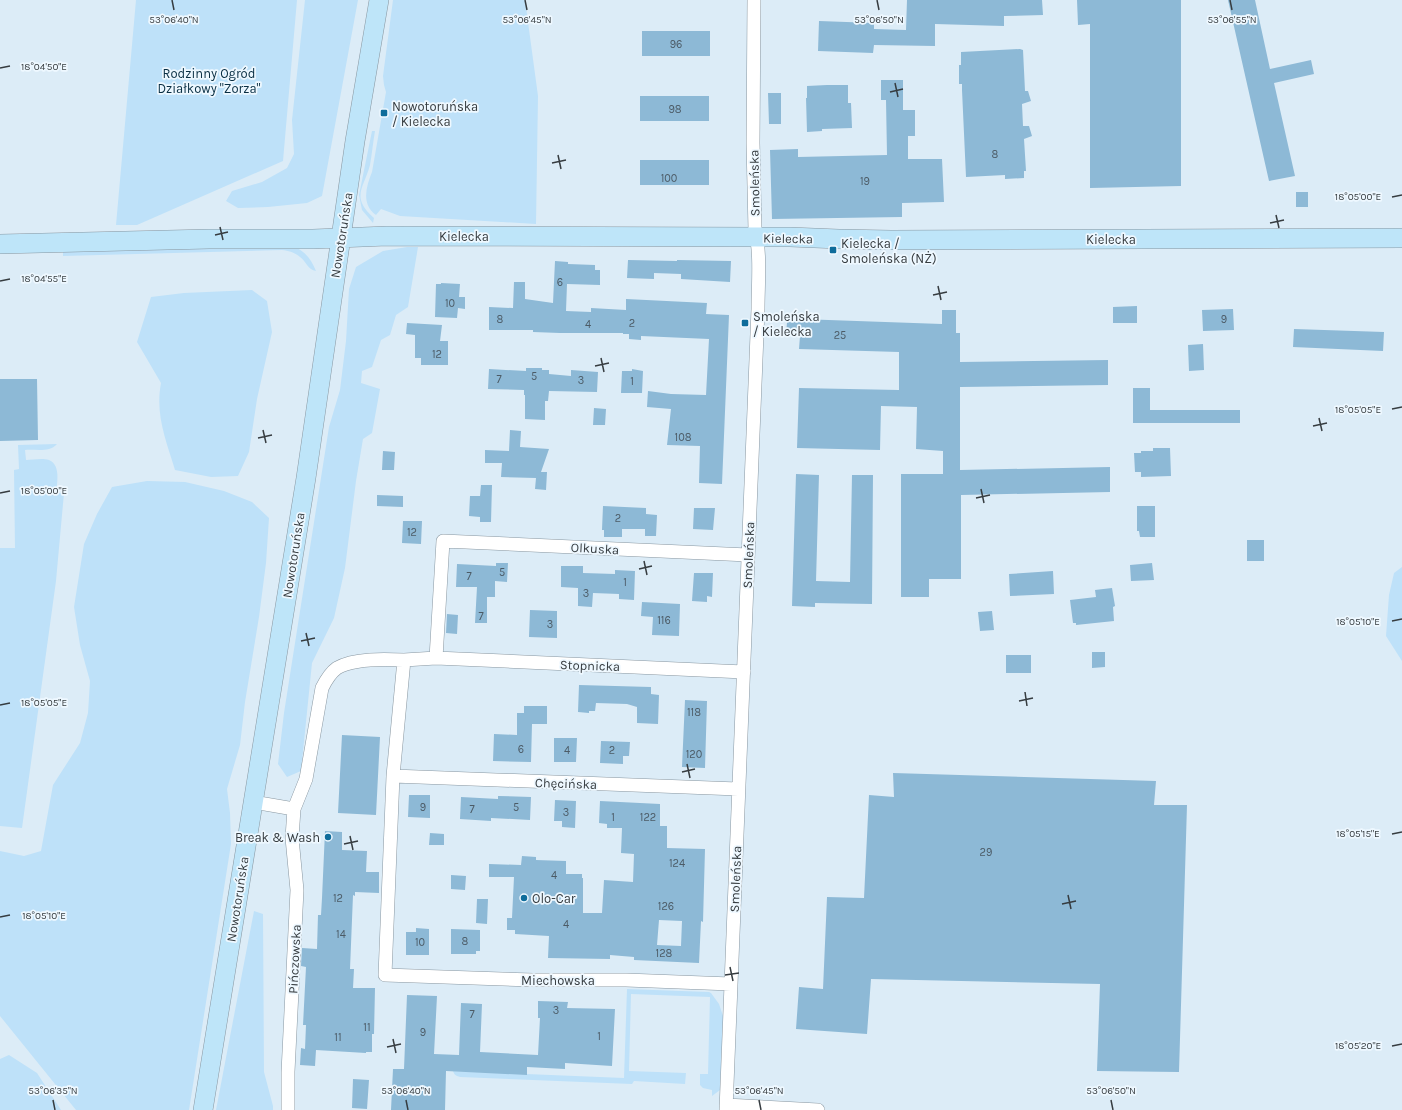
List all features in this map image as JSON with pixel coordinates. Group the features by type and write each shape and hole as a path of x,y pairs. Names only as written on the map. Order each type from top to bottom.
{"street":[{"name":"Nowotoruńska","path":"203,1110 306,478 355,141 378,0"},
{"name":"Smoleńska","path":"726,1107 758,309 753,143 754,0"},
{"name":"Kielecka","path":"0,244 209,239 313,239 341,237 544,235 790,237 891,240 1402,238"},
{"name":"Olkuska","path":"436,658 443,541 748,555"},
{"name":"Stopnicka","path":"404,660 436,658 744,672"},
{"name":"Pińczowska","path":"288,1110 288,1064 297,890 292,838 294,809 306,779 322,688 328,676 337,668 366,660 404,660"},
{"path":"393,776 404,660"},
{"name":"Chęcińska","path":"393,776 738,789"},
{"name":"Miechowska","path":"393,776 385,975 533,980 626,980 731,984"},
{"path":"253,802 294,809"},
{"path":"726,1107 818,1110"}],"green space":[{"name":"Rodzinny Ogród Działkowy \"Zorza\"","path":"136,0 297,0 283,161 137,225 116,225"},
{"path":"305,0 358,0 322,196 307,203 238,208 226,201 232,191 262,182 287,168 294,154 292,120"},
{"path":"393,0 525,0 538,96 536,224 400,216 381,209 376,215 371,211 368,206 366,195 372,172 386,92 383,76"},
{"path":"372,131 375,131 370,165 362,186 361,198 362,204 374,218 373,223 362,210 359,195"},
{"path":"293,246 301,250 307,256 316,271 311,269 296,254 282,250 63,256 63,251"},
{"path":"407,247 418,247 408,307 396,315 390,335 381,340 372,367 362,371 361,383 380,389 372,433 363,439 345,568 334,618 312,663 301,771 287,777 278,764 284,713 329,427 340,390 346,341 349,289 356,267 383,251"},
{"path":"252,290 267,301 272,332 257,399 249,452 238,476 211,477 175,470 160,417 159,406 161,383 137,342 151,297 184,293"},
{"path":"57,444 46,450 25,450 26,460 43,459 53,462 57,470 56,493 64,493 56,581 22,828 0,826 0,548 15,548 14,470 19,469 18,445"},
{"path":"147,481 185,482 224,491 252,502 269,518 266,563 240,745 227,789 230,813 231,844 189,1110 76,1110 0,1016 0,851 24,856 41,851 53,785 80,743 88,713 90,681 80,645 74,607 84,544 97,514 112,487"},
{"path":"1402,567 1402,661 1386,636 1389,595 1394,573"},
{"path":"254,911 263,914 264,1072 273,1110 216,1110"},
{"path":"627,989 711,993 719,1004 723,1016 720,1090 712,1096 712,1090 703,1088 700,1085 700,1074 708,1074 710,997 631,994 629,1071 686,1073 685,1084 634,1081 632,1084 460,1077 453,1072 624,1078"},
{"path":"9,1055 37,1073 61,1110 0,1110 0,1059"}],"building":[{"path":"907,0 1042,0 1043,15 1004,16 1004,26 935,24 935,46 874,45 873,53 818,51 819,21 874,23 874,29 906,30"},
{"path":"1077,0 1181,0 1181,186 1090,188 1090,24 1078,25"},
{"path":"1228,0 1255,0 1270,69 1311,60 1314,74 1274,83 1295,176 1269,181"},
{"path":"642,31 710,31 710,56 642,56"},
{"path":"1023,50 1025,91 1028,91 1031,101 1022,104 1023,126 1029,126 1032,136 1024,139 1026,171 1024,171 1024,178 1005,179 1005,175 966,177 962,84 959,84 961,52"},
{"path":"881,80 903,80 903,110 915,110 915,136 908,136 908,159 942,159 944,202 902,203 902,217 772,219 770,150 798,149 798,157 887,155 886,100 881,100"},
{"path":"848,85 848,103 851,103 852,128 822,129 822,131 807,132 807,86"},
{"path":"768,93 781,93 781,124 769,124"},
{"path":"640,96 709,96 709,121 640,121"},
{"path":"640,160 709,160 709,185 640,185"},
{"path":"1296,192 1308,192 1308,207 1296,207"},
{"path":"628,260 731,261 730,282 681,279 681,274 654,273 654,279 627,278"},
{"path":"555,261 568,262 568,264 595,265 595,270 600,270 600,285 567,284 566,311 591,312 591,308 626,310 626,299 707,303 706,314 729,315 722,484 699,483 700,446 667,445 671,409 647,407 648,391 671,394 706,395 709,339 641,336 641,340 629,339 629,334 623,333 560,333 533,332 533,330 489,330 489,307 513,308 514,282 525,282 525,299 553,303"},
{"path":"436,284 460,284 459,297 465,297 465,309 458,308 457,318 435,317"},
{"path":"1137,306 1137,323 1113,323 1113,307"},
{"path":"1233,309 1234,330 1203,331 1202,310"},
{"path":"942,310 956,310 956,333 960,333 960,362 1108,360 1108,385 960,387 960,470 1110,467 1110,492 961,495 961,579 929,579 929,597 901,597 901,474 943,474 943,451 916,449 917,407 881,406 880,450 797,448 799,388 899,390 899,352 799,349 800,336 786,336 787,322 800,322 800,319 942,324"},
{"path":"407,323 442,325 440,341 448,341 448,365 421,365 421,358 415,358 415,335 406,334"},
{"path":"1294,329 1384,332 1383,351 1293,347"},
{"path":"1203,344 1204,370 1189,371 1188,345"},
{"path":"526,368 542,368 542,370 549,370 549,374 571,376 571,370 598,372 597,392 549,391 548,401 545,401 545,420 525,419 524,390 488,389 489,369 526,371"},
{"path":"632,369 643,371 642,393 621,393 622,371 632,371"},
{"path":"0,379 37,379 38,440 0,441"},
{"path":"1133,388 1150,388 1150,410 1240,410 1240,423 1133,423"},
{"path":"594,408 606,409 605,425 593,425"},
{"path":"510,430 521,431 520,447 549,449 541,472 547,472 546,490 535,489 536,478 501,477 502,463 485,463 485,450 509,451"},
{"path":"1153,448 1170,448 1171,476 1141,477 1141,472 1135,472 1134,453 1141,453 1141,451 1153,451"},
{"path":"383,451 395,452 394,470 382,470"},
{"path":"796,474 819,475 816,581 850,582 852,475 873,475 872,604 815,603 815,607 792,606"},
{"path":"481,485 492,485 491,522 480,522 480,517 469,516 470,496 480,496"},
{"path":"377,495 403,496 403,507 377,506"},
{"path":"603,506 646,508 646,514 657,515 656,536 645,536 645,529 622,529 622,537 604,537 604,530 602,530"},
{"path":"1137,506 1155,506 1155,537 1140,537 1139,531 1137,531"},
{"path":"694,508 715,508 713,530 693,529"},
{"path":"403,521 422,521 421,544 402,543"},
{"path":"1247,540 1264,540 1264,561 1247,561"},
{"path":"496,563 508,563 507,582 495,581 495,597 487,597 487,623 475,623 477,587 456,587 457,564 496,566"},
{"path":"1152,563 1154,580 1131,581 1130,565"},
{"path":"561,566 583,566 583,573 615,574 615,570 635,571 634,600 619,599 619,594 593,593 592,607 578,606 578,588 561,587"},
{"path":"1053,571 1054,594 1010,596 1009,574"},
{"path":"694,573 713,573 712,597 707,596 707,602 692,601"},
{"path":"1112,588 1115,606 1113,607 1114,621 1076,625 1076,623 1073,623 1070,600 1096,597 1095,590"},
{"path":"642,602 680,604 679,636 652,635 653,617 641,616"},
{"path":"530,610 557,611 557,638 529,637"},
{"path":"992,611 994,630 980,631 978,612"},
{"path":"447,614 458,615 457,634 446,633"},
{"path":"1092,652 1105,652 1105,667 1092,668"},
{"path":"1006,655 1031,655 1031,673 1006,673"},
{"path":"579,685 651,687 651,694 659,695 658,724 637,723 637,707 627,704 596,703 595,711 589,711 589,713 578,712"},
{"path":"685,700 707,701 705,768 682,767"},
{"path":"524,706 547,706 547,724 532,724 531,762 493,761 494,734 517,735 517,713 524,713"},
{"path":"342,735 380,737 376,815 338,813"},
{"path":"554,738 577,738 576,762 554,762"},
{"path":"601,741 630,742 629,756 623,756 623,764 600,763"},
{"path":"893,773 1156,781 1154,805 1187,805 1179,1072 1097,1071 1100,984 871,979 867,1034 796,1029 799,987 823,989 827,897 864,898 869,795 894,797"},
{"path":"409,795 430,795 430,818 408,817"},
{"path":"498,796 531,797 530,820 491,818 491,821 460,819 461,797 498,799"},
{"path":"555,800 576,801 575,828 562,827 562,821 554,821"},
{"path":"600,801 660,804 660,826 667,826 667,848 705,849 703,922 701,921 699,963 634,960 634,957 610,955 610,959 548,958 549,936 515,934 515,930 507,930 507,918 512,918 514,877 489,877 489,864 521,865 522,856 536,857 536,860 566,861 566,874 582,874 583,913 602,913 604,880 633,882 634,854 621,853 622,828 607,828 607,824 599,823","holes":["659,920 682,921 681,946 657,945"]},
{"path":"325,831 342,832 342,850 367,851 366,872 379,872 379,893 355,892 355,896 353,895 350,969 354,969 353,988 375,988 374,1034 372,1034 372,1052 366,1053 316,1050 315,1066 300,1065 301,1048 305,1049 306,1025 303,1025 306,967 301,966 302,948 317,949 318,915 321,915"},
{"path":"430,833 444,834 444,845 429,845"},
{"path":"451,875 466,876 465,890 451,889"},
{"path":"477,899 488,899 487,924 476,923"},
{"path":"416,928 429,929 429,955 406,955 406,932 416,932"},
{"path":"451,929 480,930 480,951 476,951 476,954 451,954"},
{"path":"407,995 437,996 434,1054 459,1055 461,1003 482,1004 480,1052 538,1055 540,1018 538,1018 538,1001 568,1002 567,1008 615,1009 612,1066 565,1063 565,1069 527,1067 527,1075 446,1071 445,1110 391,1110 393,1069 404,1069"},
{"path":"353,1079 369,1080 367,1109 352,1108"}],"place":[{"name":"Nowotoruńska / Kielecka","path":"384,113"},
{"name":"Kielecka / Smoleńska (NŻ)","path":"833,250"},
{"name":"Smoleńska / Kielecka","path":"745,323"},
{"name":"Break & Wash","path":"328,837"},
{"name":"Olo-Car","path":"524,898"}]}
